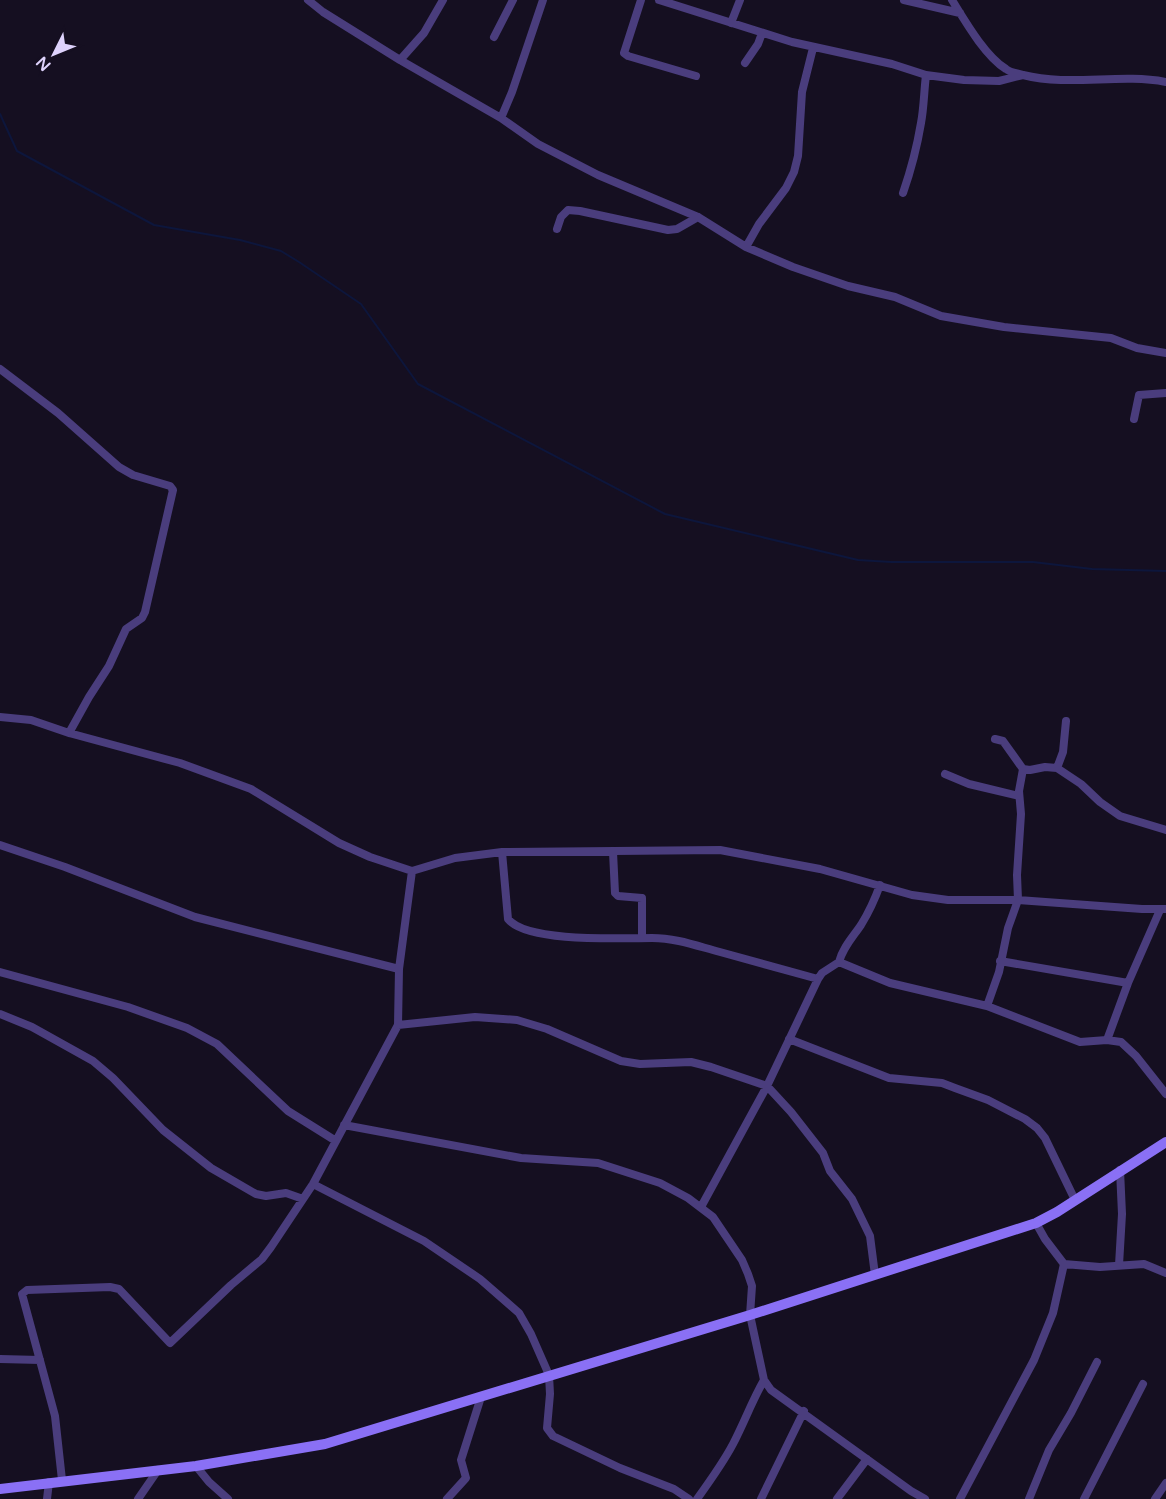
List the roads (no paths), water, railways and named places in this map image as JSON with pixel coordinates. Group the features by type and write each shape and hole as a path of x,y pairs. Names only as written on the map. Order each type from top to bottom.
{"street":[{"path":"308,0 399,60 501,118 538,144 598,175 698,217 746,247 793,267 848,286 895,297 941,316 1004,327 1111,338 1137,348 1166,353"},
{"path":"399,60 424,33 444,0"},
{"path":"494,37 513,0"},
{"path":"501,118 543,0"},
{"path":"641,0 624,53 696,76"},
{"path":"659,0 813,48 892,64 926,75 964,80 999,81 1023,75"},
{"path":"731,23 740,0"},
{"path":"904,0 960,13"},
{"path":"952,0 997,63 1008,71 1043,80 1116,79 1166,82"},
{"path":"745,63 758,44 762,33"},
{"path":"746,247 759,224 786,188 794,172 798,156 802,92 813,48"},
{"path":"903,193 913,164 922,120 926,75"},
{"path":"557,229 561,217 568,210 668,230 677,229 698,217"},
{"path":"0,369 57,413 118,467 145,479 170,486 173,490 142,618 126,628 109,666 69,733"},
{"path":"1134,419 1139,395 1166,393"},
{"path":"0,717 31,720 69,733 180,763 251,789 339,843 370,857 412,871 455,858 502,852 720,850 820,869 912,895 948,900 1018,900 1163,909 1128,983 1107,1040"},
{"path":"1058,768 1063,752 1066,721"},
{"path":"995,740 1003,741 1023,769 1030,770 1045,766 1058,768 1082,784 1100,802 1120,816 1166,830"},
{"path":"987,1006 999,972 1008,928 1018,900 1017,875 1021,814 1019,782 1023,769"},
{"path":"945,774 969,784 1019,796"},
{"path":"0,845 65,867 195,917 399,969"},
{"path":"502,852 508,919 514,925 564,936 621,940 672,939 818,979"},
{"path":"613,852 615,892 618,896 642,898 642,938"},
{"path":"62,1480 55,1416 22,1297 24,1291 110,1287 119,1289 127,1295 167,1342 172,1343 231,1284 262,1258 313,1184 398,1024 399,969 412,871"},
{"path":"701,1207 767,1086 818,979 822,973 839,962 842,951 874,902 880,885"},
{"path":"1000,961 1128,983"},
{"path":"839,962 890,983 987,1006 1080,1041 1121,1042 1136,1056 1166,1094"},
{"path":"0,972 128,1007 187,1028 218,1044 288,1111 336,1141"},
{"path":"0,1014 32,1027 93,1061 113,1078 163,1130 211,1168 256,1194 266,1196 286,1193 303,1199"},
{"path":"398,1024 475,1017 517,1020 547,1029 621,1061 640,1064 691,1062 711,1066 767,1086 823,1153 830,1171 852,1199 870,1236 875,1275"},
{"path":"789,1039 889,1078 942,1083 988,1100 1025,1119 1045,1138 1075,1200"},
{"path":"344,1125 521,1158 598,1163 660,1183 701,1207 713,1217 742,1260 752,1286 750,1315 764,1380 771,1390 804,1411 925,1499"},
{"path":"0,1489 196,1466 325,1444 750,1315 1036,1222 1057,1212 1166,1142"},
{"path":"1119,1265 1122,1214 1120,1170"},
{"path":"313,1184 423,1241 480,1279 519,1313 549,1375 547,1428 553,1436 620,1468 674,1489 689,1499"},
{"path":"1036,1222 1045,1239 1064,1264 1100,1267 1143,1264 1166,1273"},
{"path":"960,1499 1034,1360 1053,1313 1064,1264"},
{"path":"0,1359 40,1360"},
{"path":"1029,1499 1049,1450 1097,1362"},
{"path":"697,1499 732,1446 764,1380"},
{"path":"1084,1499 1143,1384"},
{"path":"447,1499 466,1478 461,1460 481,1397"},
{"path":"761,1499 804,1411"},
{"path":"837,1499 867,1459"},
{"path":"196,1466 209,1482 228,1499"},
{"path":"138,1499 158,1470"},
{"path":"47,1499 49,1482"},
{"path":"1155,1499 1166,1483"},
{"path":"906,1499 911,1491"}],"waterway":[{"path":"0,114 17,151 154,225 240,240 281,251 361,304 418,384 665,514 858,560 1033,562 1092,569 1166,571"}]}
